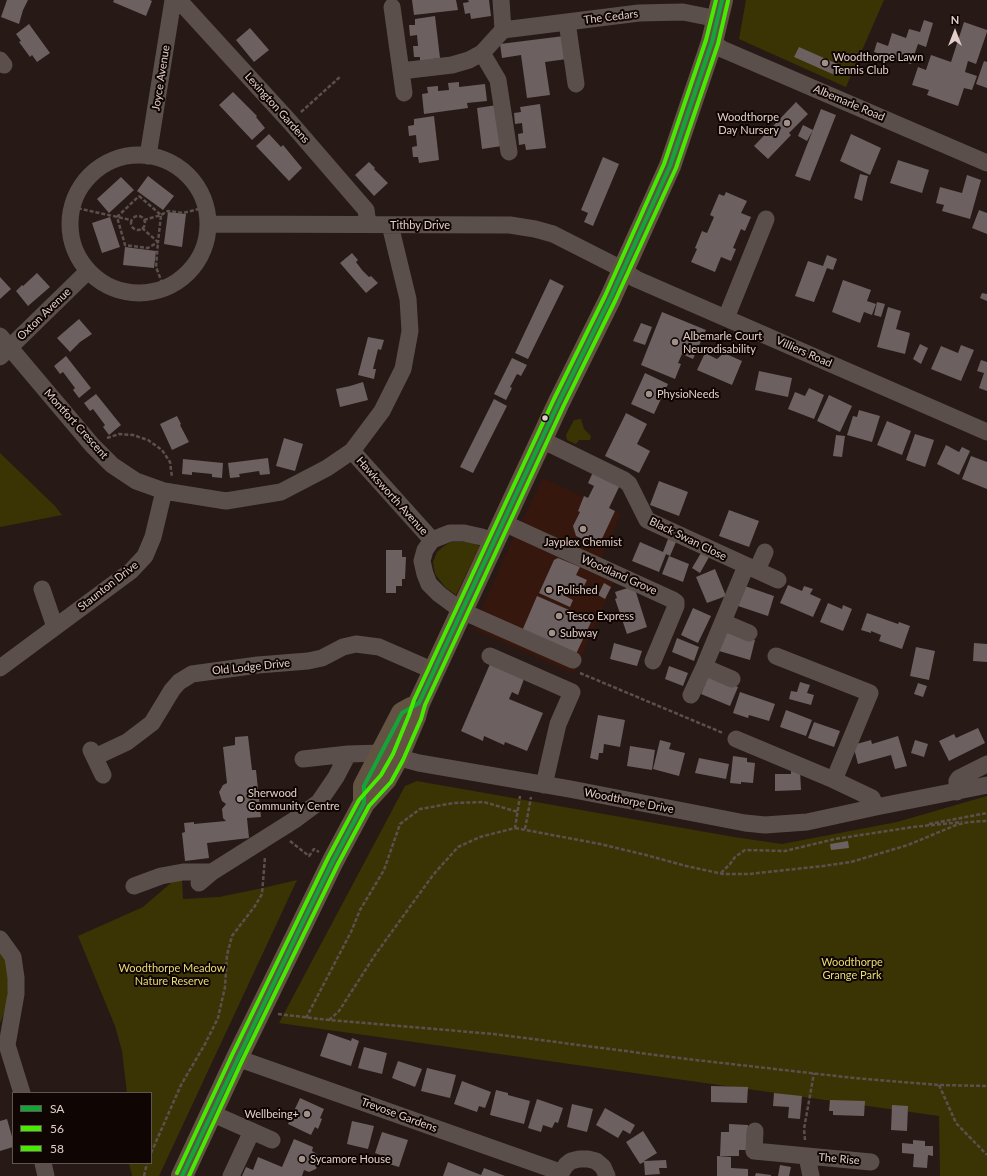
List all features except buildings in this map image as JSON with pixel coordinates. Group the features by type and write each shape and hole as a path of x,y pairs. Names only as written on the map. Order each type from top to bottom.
{"highway":[{"path":"182,1176 237,1058 333,861 364,804 386,778 390,755 415,717 419,703 623,270 670,166 712,42 720,9"}],"street":[{"path":"401,71 452,65 469,60 482,53 503,30 501,0"},
{"name":"Lexington Gardens","path":"173,2 185,7 290,122 366,210 368,224"},
{"name":"Joyce Avenue","path":"148,156 173,2"},
{"path":"392,7 404,93"},
{"name":"The Cedars","path":"503,30 639,13 720,9"},
{"path":"567,22 576,84"},
{"name":"Albemarle Road","path":"712,42 722,49 987,163"},
{"path":"482,53 498,80 509,152"},
{"path":"128,156 148,156 164,160 178,167 187,175 200,192 206,207 208,224 205,244 196,263 182,278 164,288 144,293 124,291 104,283 88,271 78,257 72,241 70,224 72,207 79,189 92,173 109,162 128,156"},
{"path":"726,318 766,219"},
{"name":"Tithby Drive","path":"208,224 510,224 535,228 554,234 623,270"},
{"name":"Montfort Crescent","path":"3,347 92,445 112,464 136,481 168,492 226,501 281,492 316,475 352,451 382,411 403,369 410,331 408,299 390,225"},
{"name":"Villiers Road","path":"623,270 636,280 987,432"},
{"name":"Oxton Avenue","path":"3,347 88,271"},
{"name":"Black Swan Close","path":"542,440 624,480 629,484 647,520 778,580"},
{"name":"Hawksworth Avenue","path":"352,451 432,540"},
{"name":"Staunton Drive","path":"0,668 131,571 145,556 154,537 168,492"},
{"name":"Woodland Grove","path":"504,523 676,602 676,606 653,661"},
{"name":"Hawksworth Avenue","path":"494,542 482,537 464,533 450,533 432,540 425,550 422,561 429,584 439,594 462,611 574,665"},
{"path":"691,695 723,622 751,568 765,552"},
{"path":"42,589 55,627"},
{"path":"723,622 749,633"},
{"name":"Old Lodge Drive","path":"103,775 93,754 127,742 152,723 172,690 179,682 192,674 258,665 308,661 322,658 343,647 356,644 379,647 434,671"},
{"path":"490,656 572,692 534,783"},
{"path":"776,656 870,693 834,780"},
{"path":"704,667 732,678"},
{"path":"736,739 834,780 872,798 876,807"},
{"path":"199,883 212,872 319,802 348,754"},
{"name":"Woodthorpe Drive","path":"303,759 348,754 390,755 419,763 745,823 765,825 807,822 987,785"},
{"path":"957,792 957,782 959,778 987,764"},
{"path":"134,886 161,876 183,872 212,872"},
{"path":"0,939 13,957 16,978 16,994 4,1042 22,1092"},
{"name":"Trevose Gardens","path":"237,1058 560,1174 566,1165 571,1162 579,1158 588,1158 603,1167 607,1176"},
{"path":"211,1113 272,1140"},
{"path":"231,1176 252,1131"},
{"name":"The Rise","path":"755,1131 754,1151 871,1162"},
{"name":"The Rise","path":"807,1156 812,1176"},
{"path":"42,1164 46,1176"}],"path":[{"path":"290,122 341,76"},
{"path":"117,217 138,196 161,215"},
{"path":"72,207 131,220"},
{"path":"144,220 161,215 168,211 184,213 206,207"},
{"path":"131,220 138,215 144,220"},
{"path":"161,215 156,267 164,288"},
{"path":"117,217 125,245 148,248 158,242"},
{"path":"131,220 131,225 134,228 138,230 142,228"},
{"path":"142,228 144,220"},
{"path":"142,228 158,242"},
{"path":"92,445 119,434 133,435 148,440 162,450 170,462 172,476 168,492"},
{"path":"574,665 736,739"},
{"path":"515,828 518,812 534,783"},
{"path":"525,830 534,783"},
{"path":"306,1018 351,932 360,910 384,870 400,824 420,809 454,803 484,802 518,812"},
{"path":"912,828 987,813"},
{"path":"720,873 735,857 745,850 786,852 835,839 912,828 987,821"},
{"path":"329,1020 339,1011 375,955 433,875 458,847 480,837 515,828 608,846 720,873 749,874 851,862 908,845 956,825 969,822"},
{"path":"152,1151 181,1085 218,1018 225,987 227,955 232,936 255,906 262,894 272,834 309,856 314,849 333,861"},
{"path":"260,1012 306,1018 494,1034 814,1073 939,1085 987,1086"},
{"path":"807,1156 804,1129 814,1073"},
{"path":"939,1085 956,1123 987,1156"},
{"path":"144,1176 147,1164"}],"shaded area":[{"path":"543,478 621,514 601,558 621,566 574,674 473,629 508,549"}],"green space":[{"name":"Woodthorpe Lawn Tennis Club","path":"746,0 884,0 846,87 739,39"},
{"path":"581,419 584,429 591,436 590,440 579,440 576,444 567,440 566,435 574,420"},
{"path":"0,453 55,506 62,515 0,527"},
{"path":"451,542 470,542 480,546 456,595 445,587 435,574 433,562 437,552"},
{"name":"Woodthorpe Grange Park","path":"417,781 734,837 782,844 897,822 987,796 987,1176 940,1176 939,1116 279,1023 405,786"},
{"name":"Woodthorpe Meadow Nature Reserve","path":"182,879 183,899 219,897 297,880 159,1176 132,1176 129,1164 152,1164 152,1092 127,1092 122,1051 115,1026 78,936 143,907 172,882"},
{"path":"0,950 10,968 6,1009 0,1023"}],"transit line":[{"name":"58","path":"177,1173 232,1055 328,858 359,800 381,775 393,754 414,700 554,399 605,296 664,164 706,40 716,0"},
{"name":"SA","path":"182,1176 301,926 364,803 364,786 402,713 419,703 559,402 610,299 670,166 712,42 722,0"},
{"name":"56","path":"189,1176 242,1061 338,864 369,806 391,782 403,760 421,719 425,705 564,405 615,301 676,168 718,44 728,1"}],"place":[{"name":"Woodthorpe Lawn Tennis Club","path":"825,63"},
{"name":"Woodthorpe Day Nursery","path":"787,123"},
{"name":"Albemarle Court Neurodisability","path":"675,342"},
{"name":"PhysioNeeds","path":"649,394"},
{"name":"Jayplex Chemist","path":"583,529"},
{"name":"Polished","path":"549,590"},
{"name":"Tesco Express","path":"559,616"},
{"name":"Subway","path":"552,633"},
{"name":"Sherwood Community Centre","path":"240,799"},
{"name":"Wellbeing+","path":"307,1114"},
{"name":"Sycamore House","path":"302,1159"}]}
